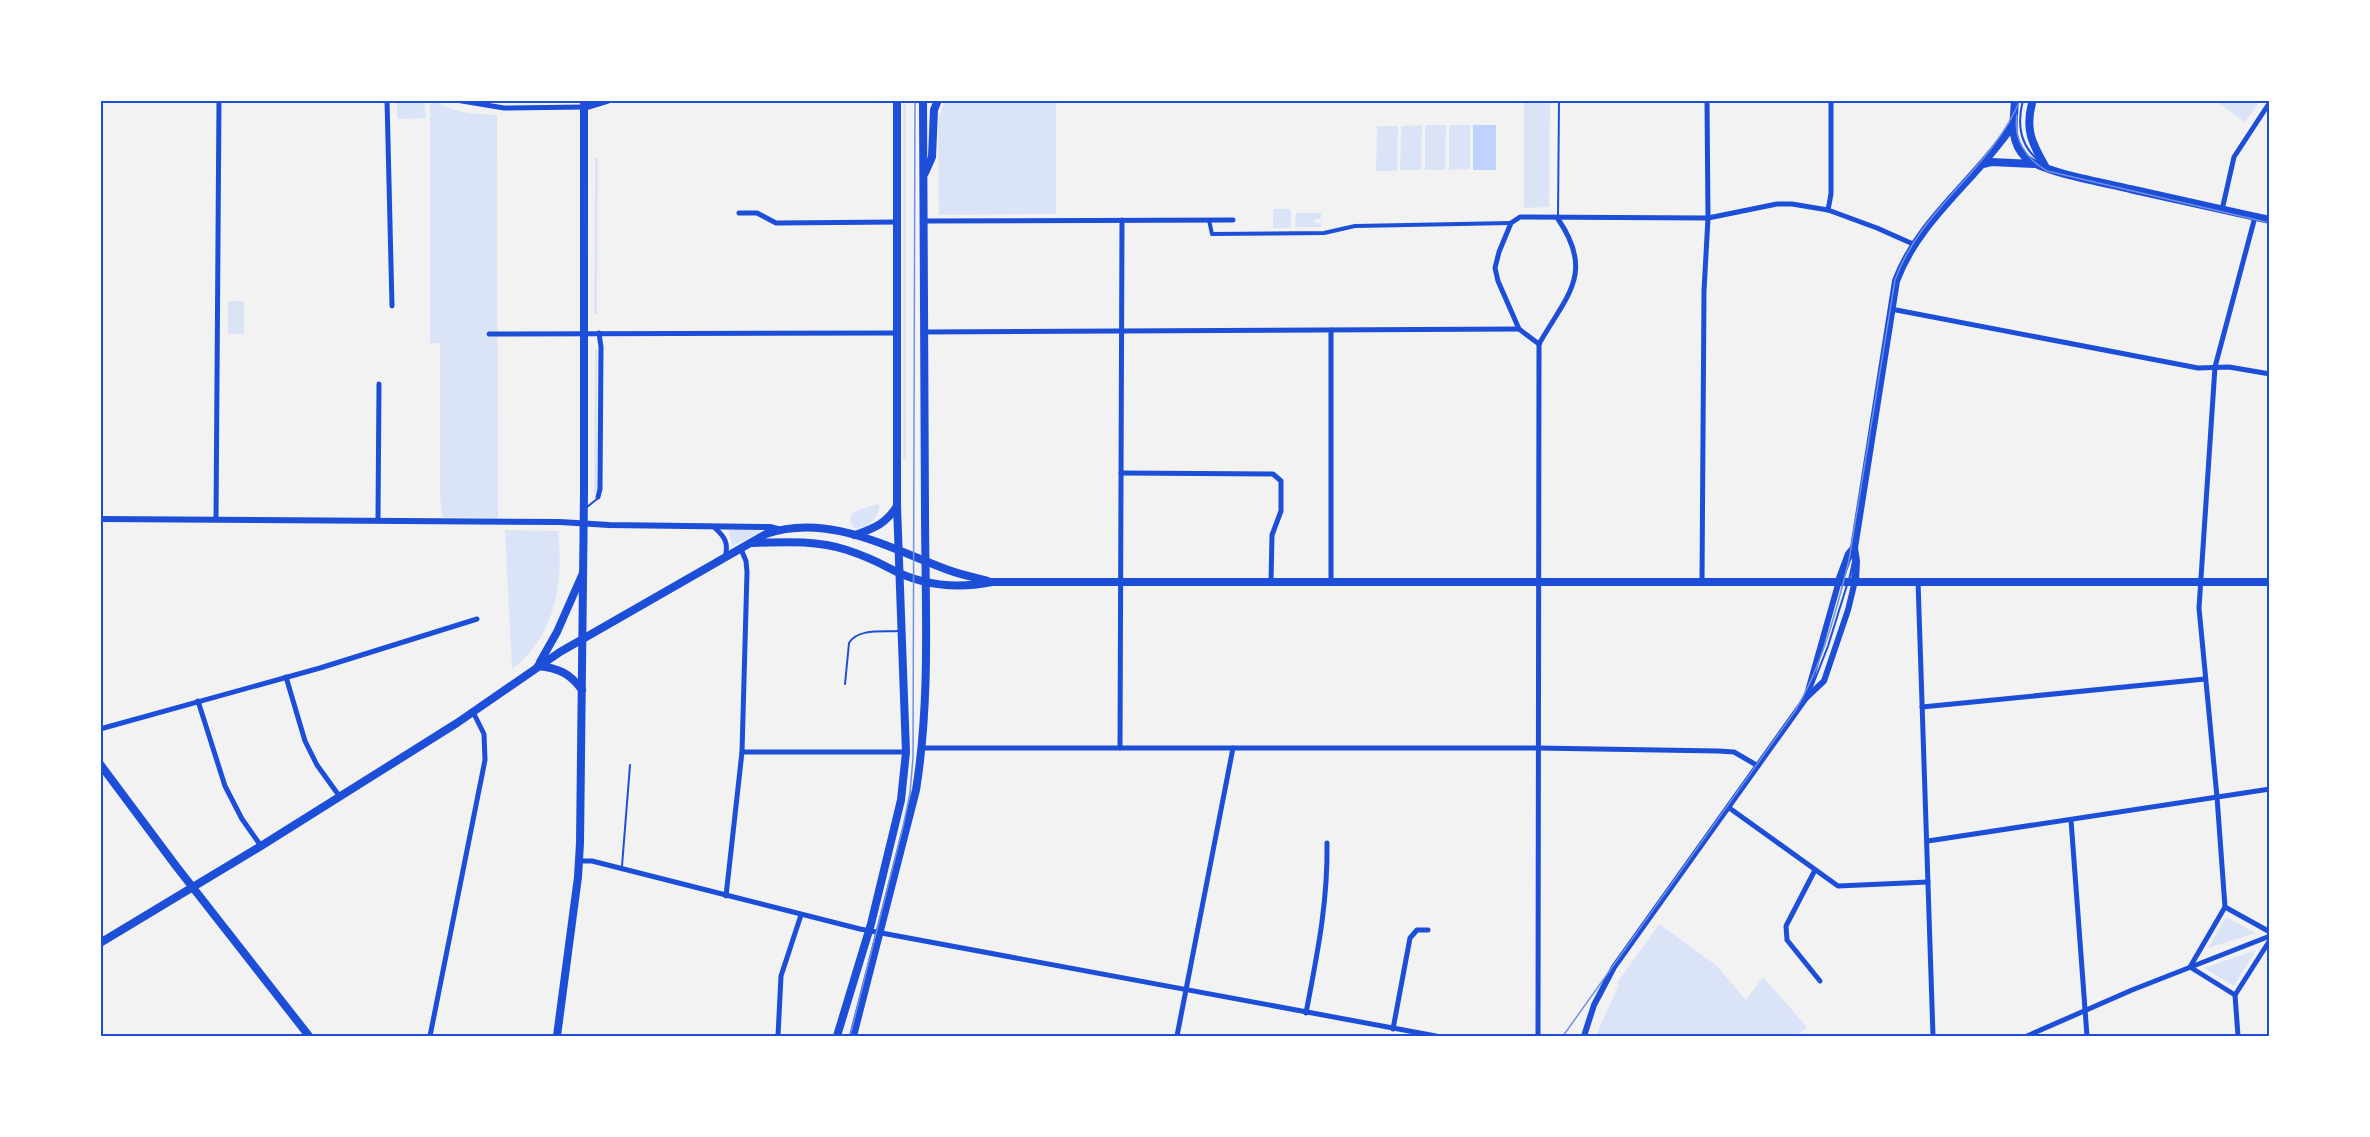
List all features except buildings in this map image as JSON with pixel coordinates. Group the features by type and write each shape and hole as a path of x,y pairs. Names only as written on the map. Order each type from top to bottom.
{"main road":[{"path":"557,1036 579,861 585,333 584,104 607,100"},
{"path":"837,1036 870,930 901,800 906,752 897,506 897,100"},
{"path":"853,1036 916,790 923,748 927,582 924,100"},
{"path":"924,174 932,157 934,110 939,100"},
{"path":"2014,100 2012,126 2017,147 2034,164"},
{"path":"1852,581 1856,561 1854,548 1896,281 1913,244 1999,146 2012,126 2033,102"},
{"path":"2033,102 2028,127 2045,166"},
{"path":"1983,164 1991,162 2045,166 2070,175 2270,220"},
{"path":"855,535 880,526 890,518 897,506"},
{"path":"100,943 340,797 473,712 538,666 766,534 808,526 829,528 926,560 944,569 992,582"},
{"path":"751,543 827,544 927,582 968,586 992,582 2270,582"},
{"path":"1839,581 1849,554 1854,548"},
{"path":"538,666 557,632 583,573"},
{"path":"538,666 568,673 582,690"},
{"path":"100,764 192,888 309,1036"}],"street":[{"path":"216,520 219,100"},
{"path":"387,100 392,306"},
{"path":"456,100 504,108 584,104"},
{"path":"1702,582 1704,291 1708,218 1707,100"},
{"path":"1828,210 1831,195 1831,100"},
{"path":"2222,210 2234,157 2270,102"},
{"path":"1209,220 1212,234 1324,233 1361,226 1511,223 1525,217 1558,219 1708,218 1777,204 1828,210 1913,244"},
{"path":"739,213 757,213 776,223 897,222"},
{"path":"2190,967 2225,907 2199,608 2200,582 2215,368 2255,217"},
{"path":"1538,1036 1539,344 1575,279 1576,255 1571,238 1558,219"},
{"path":"1120,748 1122,220"},
{"path":"923,221 1233,220"},
{"path":"1511,223 1495,268 1498,281 1519,328 1539,344"},
{"path":"1891,309 2151,360 2198,368 2229,367 2270,374"},
{"path":"924,332 1519,328"},
{"path":"1330,330 1331,582"},
{"path":"598,497 600,489 601,347 599,333"},
{"path":"489,334 896,333"},
{"path":"378,520 379,384"},
{"path":"1121,472 1272,474 1281,481 1281,511 1272,535 1271,582"},
{"path":"100,519 583,523 770,527 782,530"},
{"path":"714,527 725,537 727,544 725,558"},
{"path":"726,896 742,752 747,572 746,561 741,549"},
{"path":"1806,699 1839,581"},
{"path":"1584,1036 1594,1005 1614,967 1806,699 1824,681 1848,610 1852,581"},
{"path":"1918,581 1933,1036"},
{"path":"100,729 286,677 477,619"},
{"path":"286,677 305,741 317,765 340,797"},
{"path":"1922,706 2205,679"},
{"path":"198,701 225,786 242,819 261,846"},
{"path":"430,1036 485,760 484,734 473,712"},
{"path":"923,748 1537,748 1734,752 1758,766"},
{"path":"1177,1036 1233,748"},
{"path":"742,752 906,752"},
{"path":"1928,841 2270,789"},
{"path":"1728,807 1838,886 1928,882"},
{"path":"2071,820 2087,1036"},
{"path":"1306,1013 1325,908 1328,879 1327,843"},
{"path":"579,861 591,861 801,915 870,930 1185,991 1436,1036"},
{"path":"1815,870 1786,926 1787,940 1820,981"},
{"path":"2225,907 2270,936"},
{"path":"778,1036 781,976 801,915"},
{"path":"1393,1029 1410,938 1417,930 1428,930"},
{"path":"2027,1036 2085,1010 2270,936"},
{"path":"2238,1036 2235,995 2270,936"},
{"path":"2190,967 2235,995"}],"lane":[{"path":"1558,219 1559,100"},
{"path":"2023,100 2019,117 2022,139 2027,148 2045,166"},
{"path":"583,511 598,497"},
{"path":"1812,687 1852,581 1853,560"},
{"path":"845,684 849,642 852,638 865,632 901,630"},
{"path":"622,869 630,765"}],"shaded area":[{"path":"434,100 456,110 497,115 498,518 442,517 440,343 430,343 430,101"},
{"path":"397,101 424,101 426,118 397,119"},
{"path":"945,101 1056,101 1056,214 939,215 938,118"},
{"path":"1524,101 1550,101 1549,207 1524,208"},
{"path":"2215,101 2260,101 2245,122"},
{"path":"903,102 906,102 906,459 903,459"},
{"path":"1422,125 1421,170 1400,170 1401,126"},
{"path":"1425,125 1446,125 1445,170 1425,170"},
{"path":"1449,125 1470,125 1470,169 1449,170"},
{"path":"1377,126 1398,126 1397,171 1376,171"},
{"path":"595,158 598,158 597,313 594,314"},
{"path":"1273,209 1291,209 1291,228 1273,228"},
{"path":"1296,213 1321,213 1321,219 1315,219 1314,223 1321,223 1321,227 1295,227"},
{"path":"228,301 244,301 244,334 228,334"},
{"path":"597,348 597,492 594,494 595,350"},
{"path":"878,504 880,507 877,516 872,521 857,529 852,526 850,517 855,511"},
{"path":"759,529 760,532 733,546 728,530"},
{"path":"505,530 558,531 560,550 557,589 547,625 527,656 512,669"},
{"path":"2226,917 2256,933 2208,948"},
{"path":"1659,924 1716,965 1746,1000 1763,977 1807,1027 1796,1036 1597,1036 1619,985 1617,983"},
{"path":"2256,950 2234,986 2204,968"}],"water":[{"path":"1473,125 1496,125 1496,170 1473,170"}],"tram line":[{"path":"850,1036 903,827 910,793 913,758 915,100"},
{"path":"1563,1036 1795,711 1813,676 1827,638 1849,560 1895,280 1906,255 1921,232 1992,148 2020,100"},
{"path":"2017,115 2017,132 2023,148 2033,161 2047,171 2270,223"}]}
